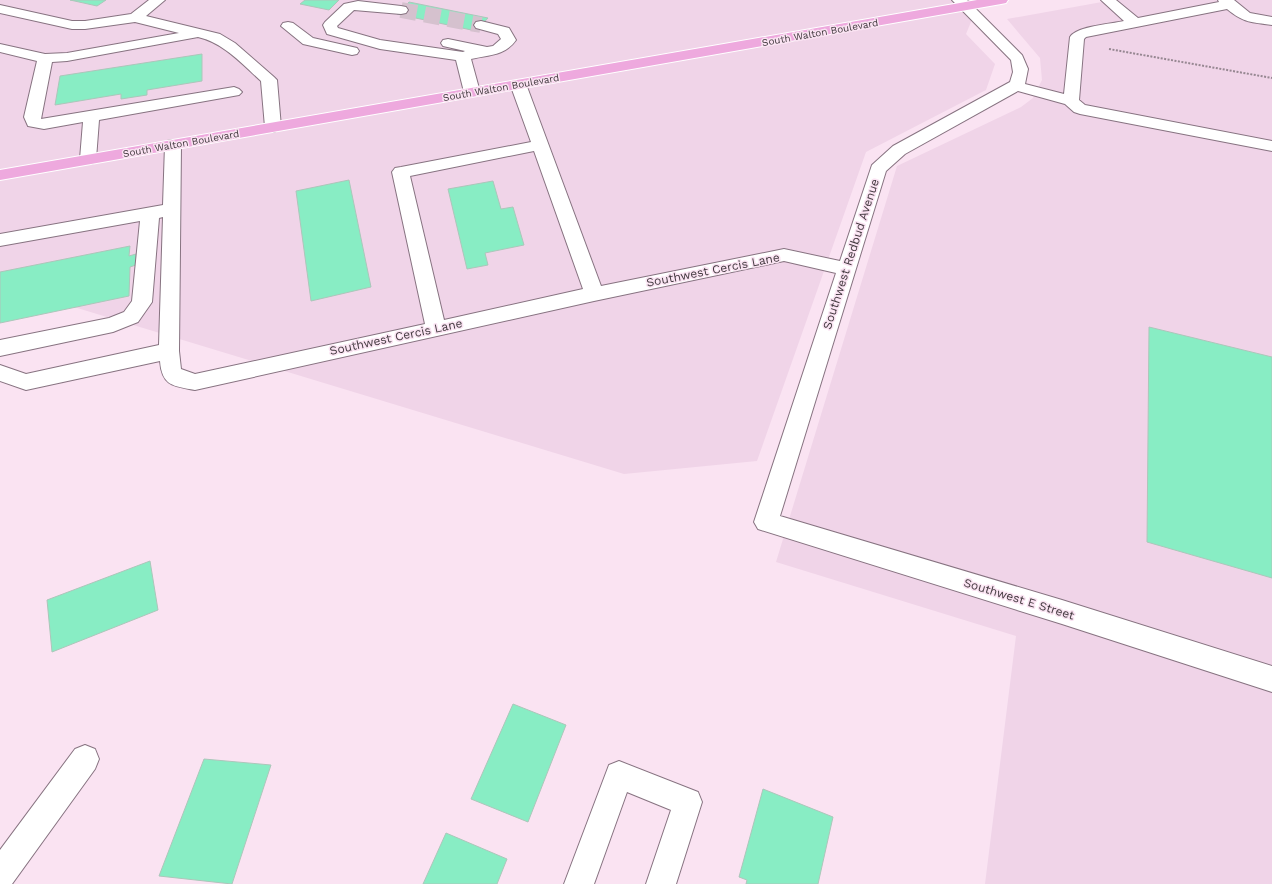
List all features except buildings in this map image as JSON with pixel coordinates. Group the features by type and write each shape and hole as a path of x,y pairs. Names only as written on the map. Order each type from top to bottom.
{"main road":[{"name":"South Walton Boulevard","path":"0,174 518,84 962,3 1001,0"}],"street":[{"path":"135,18 158,0"},
{"path":"1108,0 1135,23"},
{"path":"1071,101 1076,43 1077,37 1082,34 1227,2 1246,17 1272,21"},
{"path":"962,3 1017,58 1021,70 1016,86 1071,101 1080,109 1272,146"},
{"path":"401,10 358,5 349,7 330,25 332,31 345,36 490,52"},
{"path":"0,9 72,25 86,25 135,18 215,37 230,46 270,80 273,127"},
{"path":"420,44 463,56 490,52 498,49 508,40 504,32 481,25"},
{"path":"288,26 308,41 399,62 420,44"},
{"path":"0,48 45,58 67,58 199,33"},
{"path":"463,56 472,92"},
{"path":"45,58 32,117 34,123 44,124 234,92"},
{"path":"518,84 594,294"},
{"name":"Southwest Redbud Avenue","path":"766,522 878,169 887,159 899,150 1016,86"},
{"path":"88,159 91,116"},
{"name":"Southwest Cercis Lane","path":"173,144 169,351 171,373 181,379 196,382 594,294 784,255 847,270"},
{"path":"436,329 401,172 540,145"},
{"path":"0,240 172,209"},
{"path":"0,348 113,325 131,317 142,302 150,213"},
{"path":"0,372 26,382 169,351"},
{"name":"Southwest E Street","path":"766,522 1062,612 1272,679"},
{"path":"0,875 85,759"},
{"path":"579,884 619,775 688,802 661,884"}],"path":[{"path":"1076,43 1272,78"}],"shaded area":[{"path":"0,0 980,0 966,34 995,64 986,90 866,152 757,461 624,474 8,287 0,294"},
{"path":"1113,0 1272,0 1272,884 985,884 1016,636 776,562 897,166 1021,107 1033,98 1042,80 1040,58 1007,19"}],"tunnel":[{"path":"401,10 481,25"}]}
